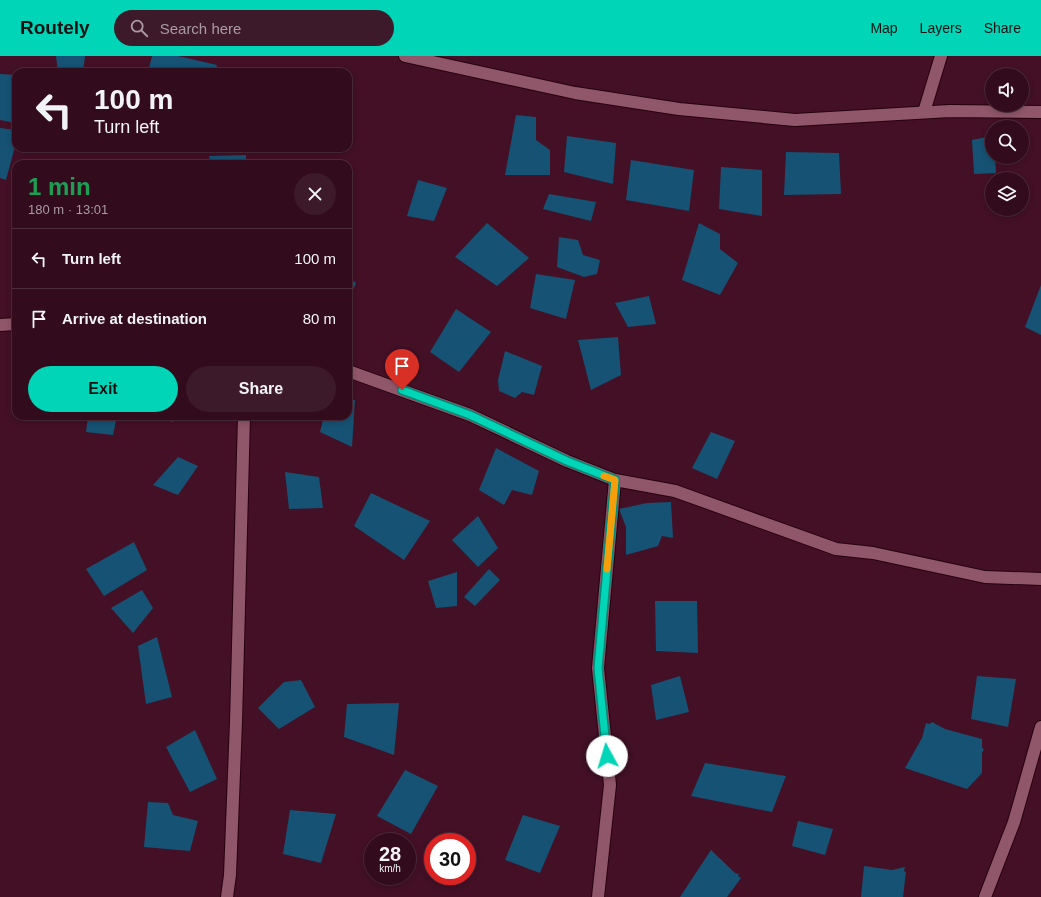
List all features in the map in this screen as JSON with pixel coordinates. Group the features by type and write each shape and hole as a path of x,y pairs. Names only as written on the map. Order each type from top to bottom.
{"street":[{"path":"405,56 575,92 679,109 795,120 950,110 1041,112"},
{"path":"924,112 941,56"},
{"path":"0,325 12,324"},
{"path":"352,372 470,415 567,461 615,480 675,491 836,549 873,553 985,577 1041,579"},
{"path":"228,897 236,722 244,420"},
{"path":"598,897 610,785 598,668 615,480"},
{"path":"985,897 1014,822 1041,727"}],"building":[{"path":"56,56 85,56 84,68 58,68"},
{"path":"152,56 178,56 217,65 216,68 149,68"},
{"path":"0,74 12,75 12,122 0,120"},
{"path":"516,115 536,117 536,140 550,150 550,175 505,175"},
{"path":"0,128 12,130 12,152 14,152 6,180 0,178"},
{"path":"567,136 616,143 613,184 564,172"},
{"path":"985,137 985,164 995,164 996,172 974,174 972,140"},
{"path":"786,152 839,153 841,194 784,195"},
{"path":"246,155 246,160 210,160 209,156"},
{"path":"631,160 694,170 689,211 626,200"},
{"path":"721,167 762,170 762,216 719,209"},
{"path":"418,180 447,188 434,221 407,216"},
{"path":"549,194 596,202 591,221 543,209"},
{"path":"487,223 529,258 497,286 455,257"},
{"path":"699,223 720,234 720,249 738,263 720,295 682,280"},
{"path":"559,237 578,240 583,255 600,260 597,274 584,277 557,267"},
{"path":"536,274 575,280 566,319 530,308"},
{"path":"352,280 356,283 352,292"},
{"path":"1041,285 1041,335 1025,327"},
{"path":"649,296 656,324 628,327 615,303"},
{"path":"456,309 491,332 459,372 430,352"},
{"path":"618,337 621,375 591,390 578,340"},
{"path":"505,351 542,366 534,395 522,392 515,398 499,391 498,380"},
{"path":"352,400 355,400 352,447 320,432 323,420 352,420"},
{"path":"88,420 116,420 113,435 86,432"},
{"path":"711,432 735,441 717,479 692,468"},
{"path":"496,448 539,471 532,495 512,490 504,505 479,490"},
{"path":"178,457 198,466 178,495 153,485"},
{"path":"285,472 319,477 323,508 289,509"},
{"path":"371,493 430,521 404,560 354,526"},
{"path":"671,502 673,538 662,536 658,546 626,555 626,527 619,509 647,503"},
{"path":"478,516 498,548 478,567 452,540"},
{"path":"134,542 147,570 104,596 86,569"},
{"path":"489,569 500,580 475,606 464,597"},
{"path":"457,572 457,606 436,608 428,581"},
{"path":"142,590 153,608 133,633 111,608"},
{"path":"655,601 697,601 698,653 656,651"},
{"path":"157,637 172,697 146,704 138,646"},
{"path":"680,676 689,712 656,720 651,685"},
{"path":"977,676 1016,679 1008,727 971,719"},
{"path":"301,680 315,707 279,729 258,708 284,682"},
{"path":"399,703 394,755 344,737 347,704"},
{"path":"932,722 945,729 982,739 982,748 984,749 982,753 982,773 967,789 905,768 922,738 926,723 930,724"},
{"path":"195,730 217,779 190,792 166,747"},
{"path":"705,763 786,776 772,812 691,796"},
{"path":"405,770 438,786 412,833 377,816"},
{"path":"148,802 168,803 173,815 198,821 190,851 144,847"},
{"path":"290,810 336,814 321,863 283,854"},
{"path":"523,815 560,826 540,873 505,860"},
{"path":"798,821 833,829 825,855 792,846"},
{"path":"711,850 735,873 739,874 738,876 741,878 727,897 680,897"},
{"path":"864,866 892,870 905,867 904,871 906,872 903,897 861,897"}],"slow traffic":[{"path":"604,476 615,480 607,569"}],"route":[{"path":"402,390 470,415 567,461 615,480 598,668 607,756"}]}
